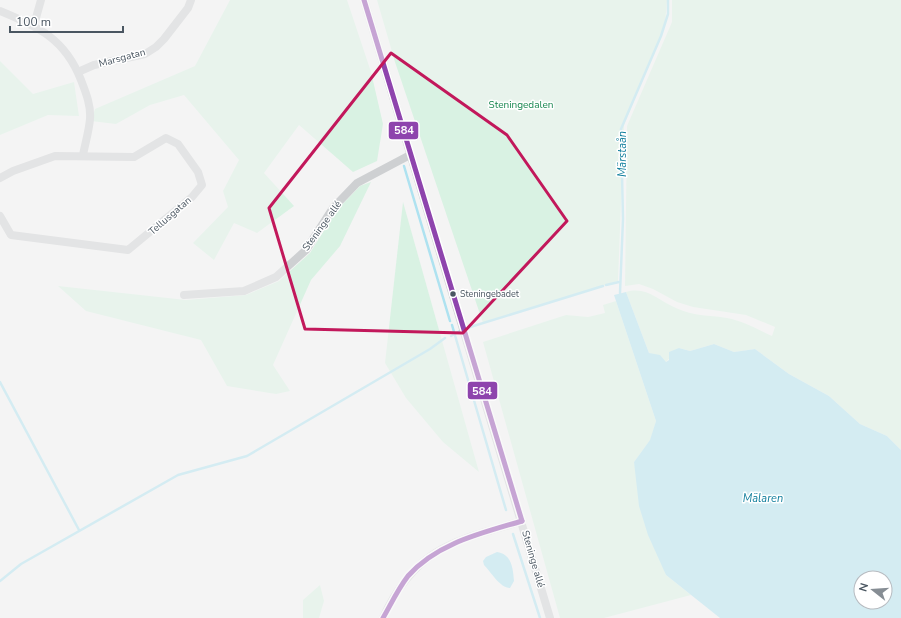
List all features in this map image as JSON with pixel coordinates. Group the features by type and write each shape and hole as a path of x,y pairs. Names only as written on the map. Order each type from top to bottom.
{"street":[{"path":"34,25 41,0"},
{"name":"Marsgatan","path":"78,72 94,65 145,54 156,47 188,8 191,0"},
{"name":"Steninge allé","path":"364,0 550,618"},
{"path":"0,10 34,25 57,41 73,62 89,100 90,119 83,156"},
{"name":"Tellusgatan","path":"0,178 13,171 55,156 134,157 166,138 178,144 198,172 202,185 192,197 128,250 11,236 0,216"},
{"name":"Steninge allé","path":"184,294 244,291 276,277 306,250 333,208 357,183 410,155"},
{"path":"383,618 394,594 420,563 450,543 522,521"}],"highlighted area":[{"path":"391,53 507,135 567,221 463,333 305,329 269,208"}],"green space":[{"path":"230,0 347,0 371,72 383,124 377,161 353,172 299,125 264,173 294,206 257,233 234,223 214,260 193,243 228,207 223,191 239,160 184,95 150,105 116,124 91,121 95,109 195,66"},
{"name":"Steningedalen","path":"377,0 667,0 665,25 624,125 618,281 483,323 395,62"},
{"path":"672,0 901,0 901,450 887,436 860,424 829,396 789,374 755,349 734,352 714,344 690,351 679,348 666,362 649,353 626,292 646,292 682,311 733,319 772,336 775,327 746,315 693,307 677,302 653,289 639,284 625,286 627,126 672,22"},
{"path":"0,61 33,94 74,82 79,116 48,115 0,135"},
{"path":"371,182 340,246 311,280 273,365 290,391 276,394 227,386 201,340 86,311 58,286 186,300 246,295 279,281 310,253 336,211 360,186"},
{"path":"403,202 479,472 443,442 406,398 385,363"},
{"path":"616,301 656,421 651,439 634,462 666,575 691,595 604,618 560,618 483,342 566,315 588,317 605,313 603,305"},
{"path":"320,585 324,601 319,618 303,618 303,600"}],"water":[{"name":"Mälaren","path":"626,292 649,353 660,355 666,362 669,360 669,352 679,348 690,351 714,344 734,352 755,349 789,374 829,396 860,424 887,436 901,450 901,618 720,618 666,575 648,535 639,506 634,462 650,440 656,421 614,295"},
{"path":"497,552 506,556 511,563 514,581 510,588 499,583 484,565 483,561 486,557"}],"waterway":[{"name":"Märstaån","path":"620,293 623,219 621,129 661,36 668,14 668,0"},
{"path":"404,166 450,321"},
{"path":"606,285 619,282"},
{"path":"467,328 603,286"},
{"path":"452,325 506,510"},
{"path":"451,336 460,331"},
{"path":"0,581 21,564 178,475 247,456 430,349 445,338"},
{"path":"0,382 79,530"},
{"path":"513,534 540,618"}],"transit line":[{"name":"584","path":"364,0 522,521"},
{"name":"584","path":"383,618 408,576 432,555 446,547 476,535 522,521"}],"place":[{"name":"Steningebadet","path":"453,294"}]}
